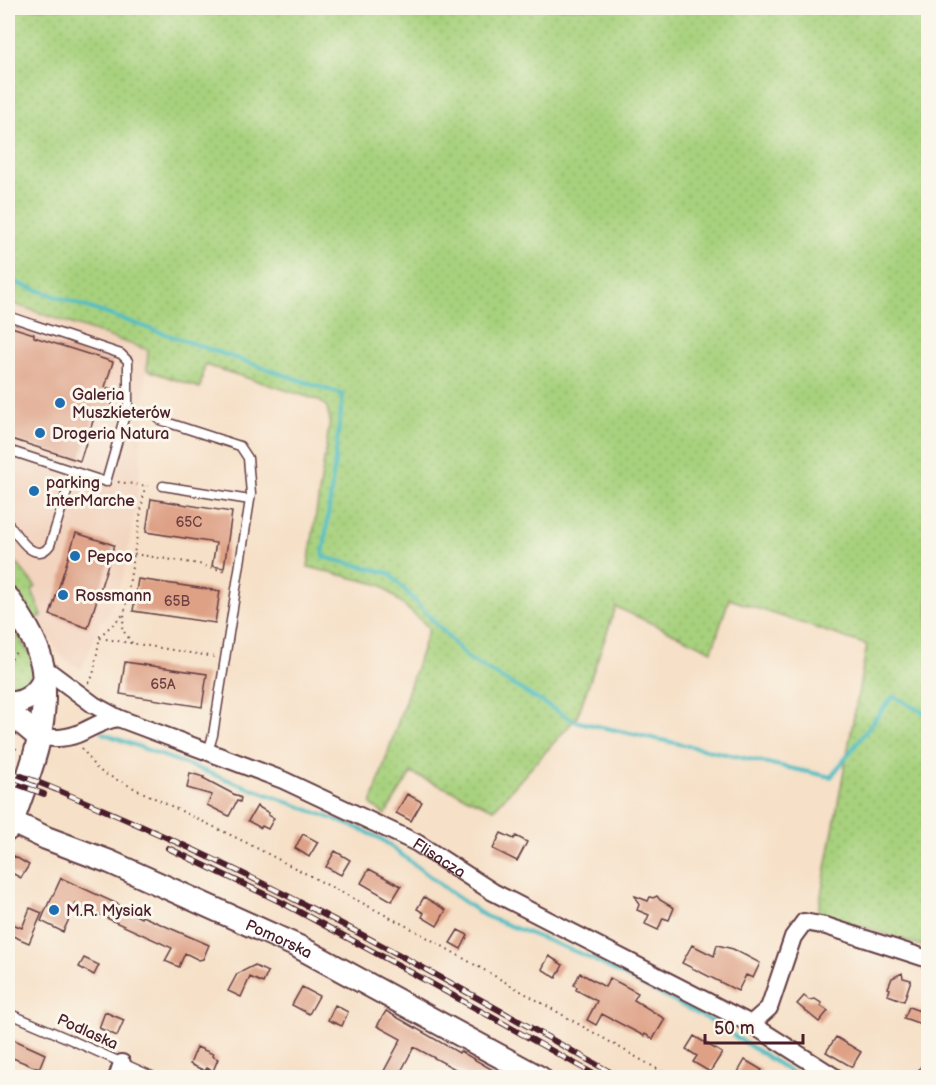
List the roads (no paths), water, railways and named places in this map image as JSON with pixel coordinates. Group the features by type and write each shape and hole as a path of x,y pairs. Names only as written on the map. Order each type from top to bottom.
{"street":[{"path":"8,598 29,633 43,673 44,713 31,769 9,824"},
{"path":"8,703 26,700 38,689 43,673"},
{"name":"Flisacza","path":"43,673 118,718 283,780 417,843 497,894 751,1024 836,1077"},
{"path":"8,711 34,733 47,738 77,734 104,720 118,718"},
{"name":"Pomorska","path":"9,824 110,862 299,946 540,1077"},
{"path":"751,1024 769,1008 793,937 804,922 826,926 928,960"},
{"path":"926,1077 928,1072"}],"lane":[{"path":"8,316 121,354 128,362 128,404 106,482 8,450"},
{"path":"160,420 240,446 248,458 251,494 213,735 208,752"},
{"path":"8,523 35,553 46,550 50,545 73,472"},
{"path":"163,486 250,500"},
{"name":"Podlaska","path":"8,1013 69,1038 119,1070 156,1077"}],"waterway":[{"path":"8,280 343,395 323,557 389,573 469,659 574,721 831,777 893,696 928,715"},
{"path":"102,733 360,829 381,839 485,916 584,955 708,1019 800,1078"}],"railway":[{"path":"8,771 134,823 258,881 380,944 621,1078"},
{"path":"8,781 44,794"},
{"path":"168,848 281,902 601,1078"}],"place":[{"name":"Galeria Muszkieterów","path":"60,403"},
{"name":"Drogeria Natura","path":"40,433"},
{"name":"parking InterMarche","path":"34,491"},
{"name":"Pepco","path":"75,556"},
{"name":"Rossmann","path":"63,595"},
{"name":"M.R. Mysiak","path":"54,910"}]}
